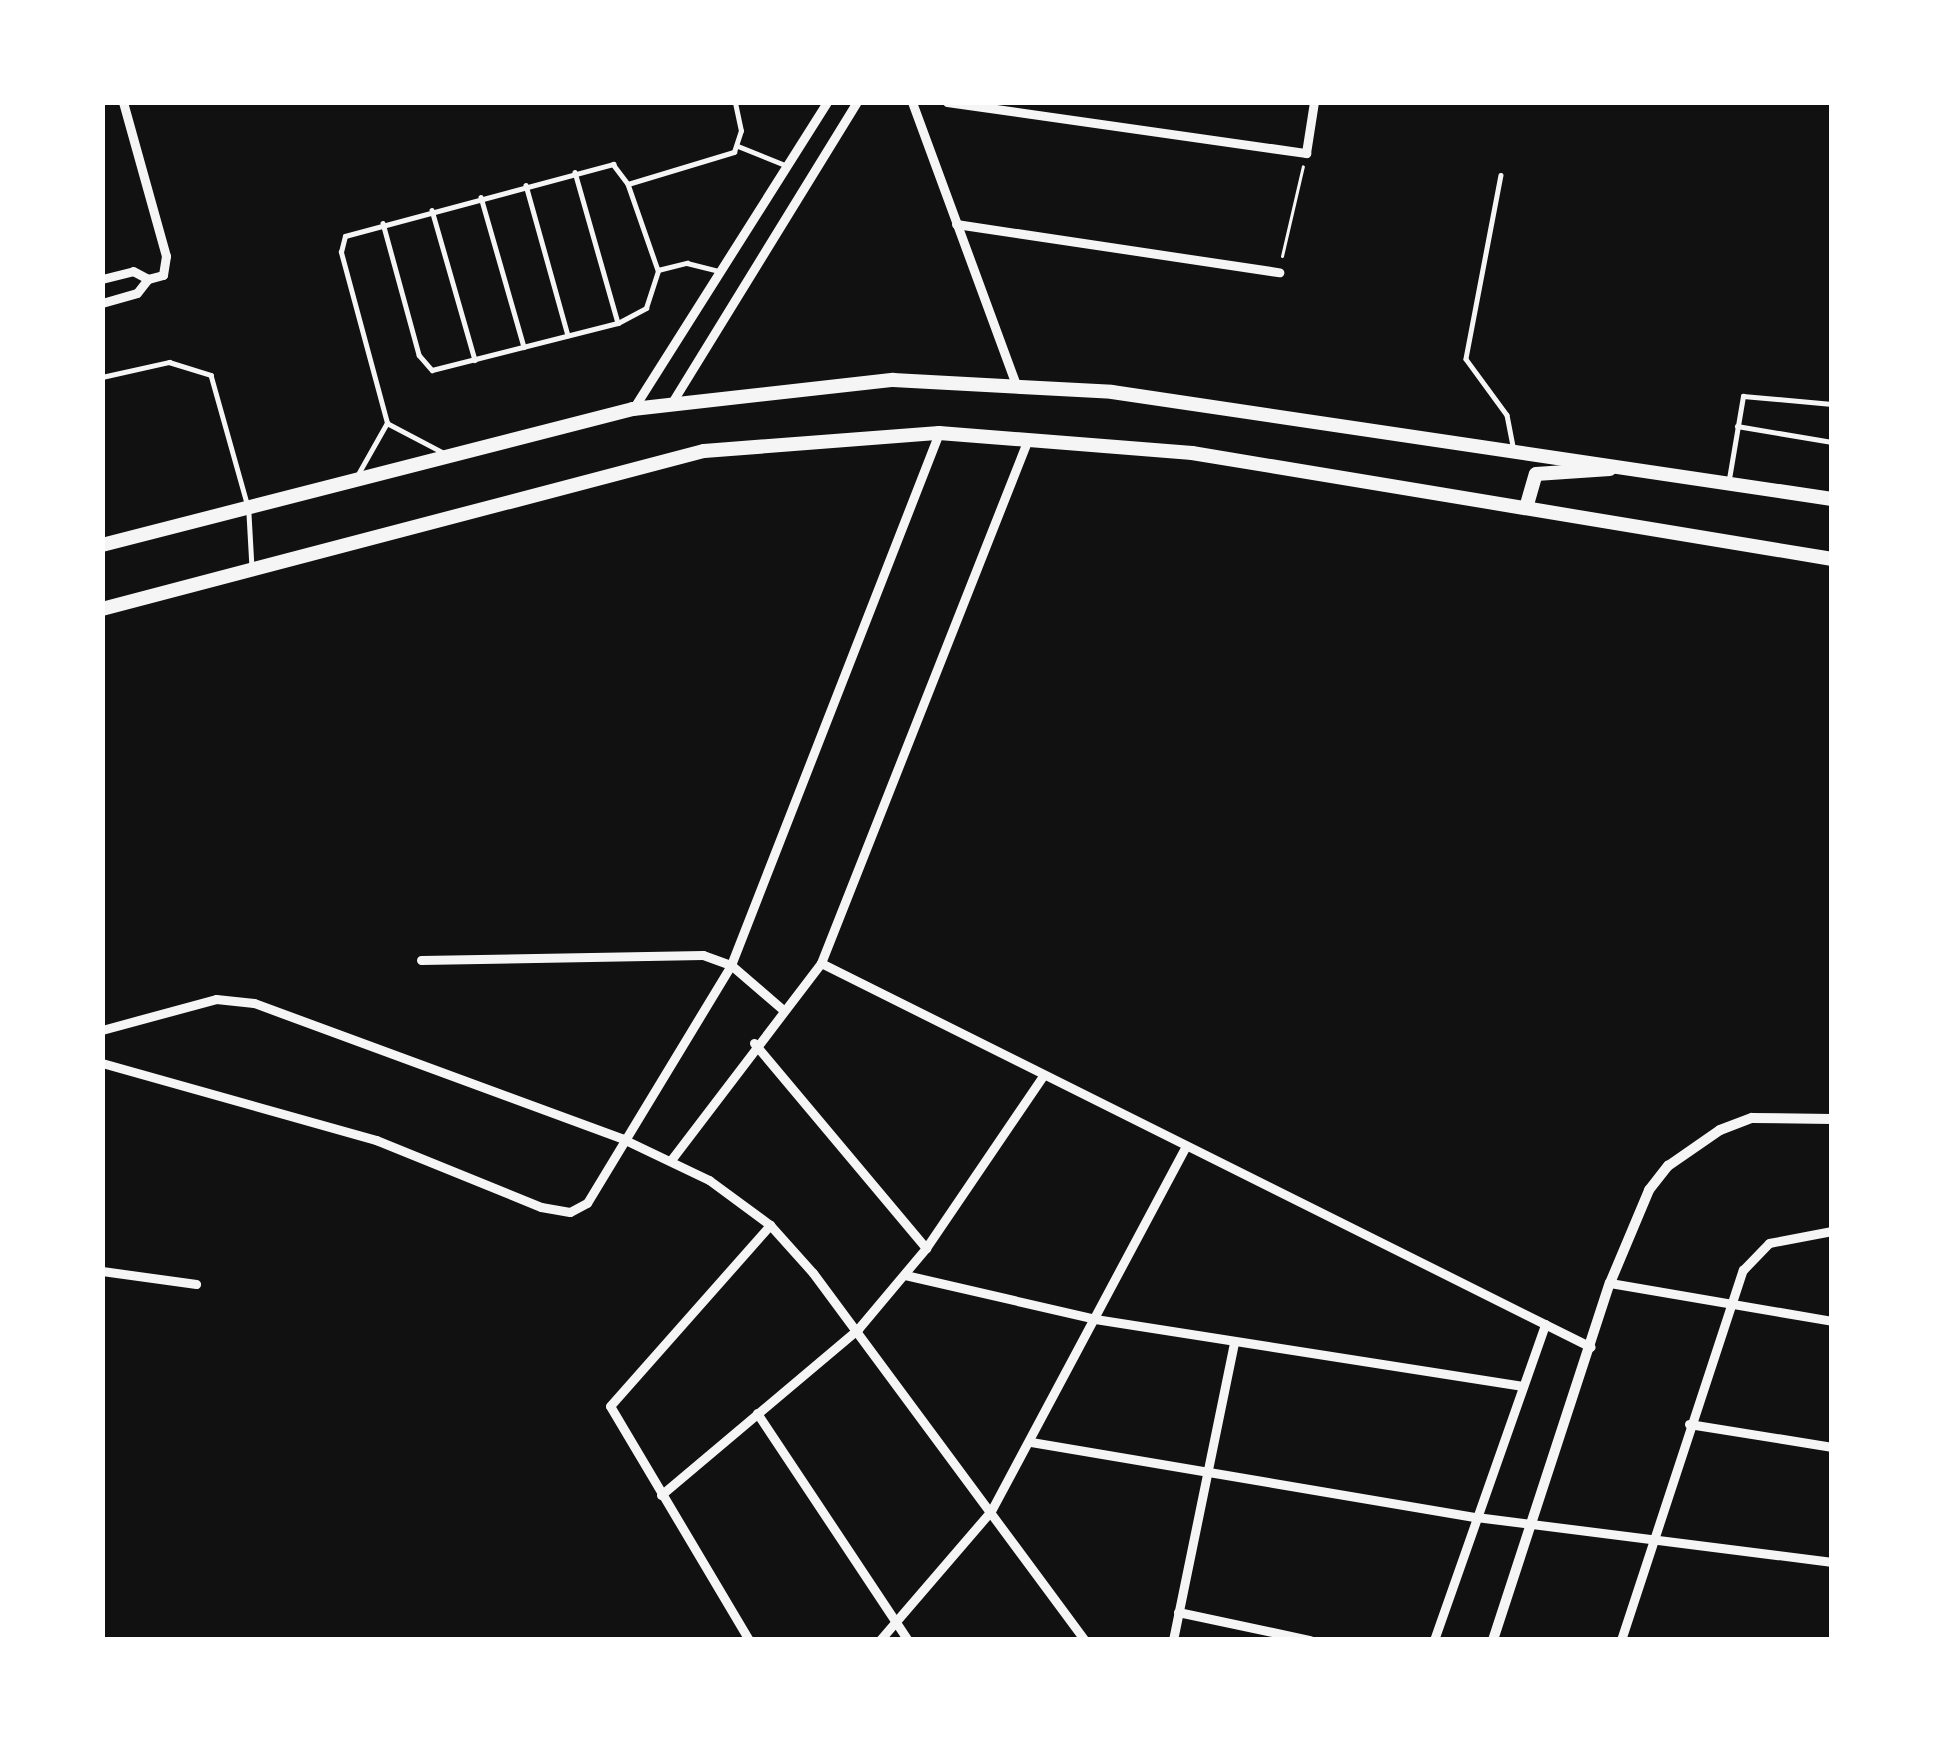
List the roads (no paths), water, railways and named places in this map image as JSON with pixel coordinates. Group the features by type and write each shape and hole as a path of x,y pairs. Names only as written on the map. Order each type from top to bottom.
{"main road":[{"path":"102,545 633,409 893,380 1015,382 1832,499"},
{"path":"102,609 704,451 939,433 1192,453 1832,559"},
{"path":"1526,508 1536,474 1621,466"},
{"path":"1774,549 1832,547"}],"street":[{"path":"102,303 137,293 148,279 163,274 166,256 123,102"},
{"path":"633,409 827,102"},
{"path":"670,404 857,102"},
{"path":"912,102 1015,382"},
{"path":"947,102 1306,153 1314,102"},
{"path":"771,188 793,202"},
{"path":"956,224 1279,272"},
{"path":"102,279 133,271 148,279"},
{"path":"102,1064 376,1140 541,1208 570,1211 595,1193 621,1138 731,965 939,433"},
{"path":"671,1160 754,1043 821,963 1028,438"},
{"path":"421,960 540,952 704,956 731,965 781,1008"},
{"path":"821,963 1591,1347"},
{"path":"102,1030 237,1000 671,1160 770,1225 858,1329 1085,1640"},
{"path":"754,1043 926,1248"},
{"path":"661,1495 858,1329 926,1248 1043,1076"},
{"path":"1492,1640 1610,1283 1649,1190 1691,1146 1752,1118 1832,1120"},
{"path":"880,1640 991,1511 1186,1146"},
{"path":"749,1640 610,1406 770,1225"},
{"path":"1621,1640 1743,1270 1769,1243 1832,1232"},
{"path":"102,1271 196,1284"},
{"path":"905,1274 1095,1319 1523,1387"},
{"path":"1610,1283 1832,1321"},
{"path":"1434,1640 1545,1324"},
{"path":"1173,1640 1203,1476 1234,1344"},
{"path":"758,1413 908,1640"},
{"path":"1689,1424 1832,1447"},
{"path":"1031,1442 1203,1476 1476,1517 1832,1562"},
{"path":"1178,1612 1310,1640"}],"lane":[{"path":"735,102 738,146"},
{"path":"628,184 738,146 784,165"},
{"path":"354,481 387,423 339,246 354,231 613,164 628,184 658,270 646,308 618,323 437,371 423,365 383,224"},
{"path":"575,172 618,323"},
{"path":"1501,175 1466,359 1507,416 1514,450"},
{"path":"526,185 568,337"},
{"path":"481,197 524,349"},
{"path":"432,210 475,362"},
{"path":"658,270 687,263 718,272"},
{"path":"102,377 170,362 211,374 248,508 252,568"},
{"path":"1728,483 1736,426 1748,394 1832,404"},
{"path":"387,423 449,455"},
{"path":"1736,426 1832,442"}]}
